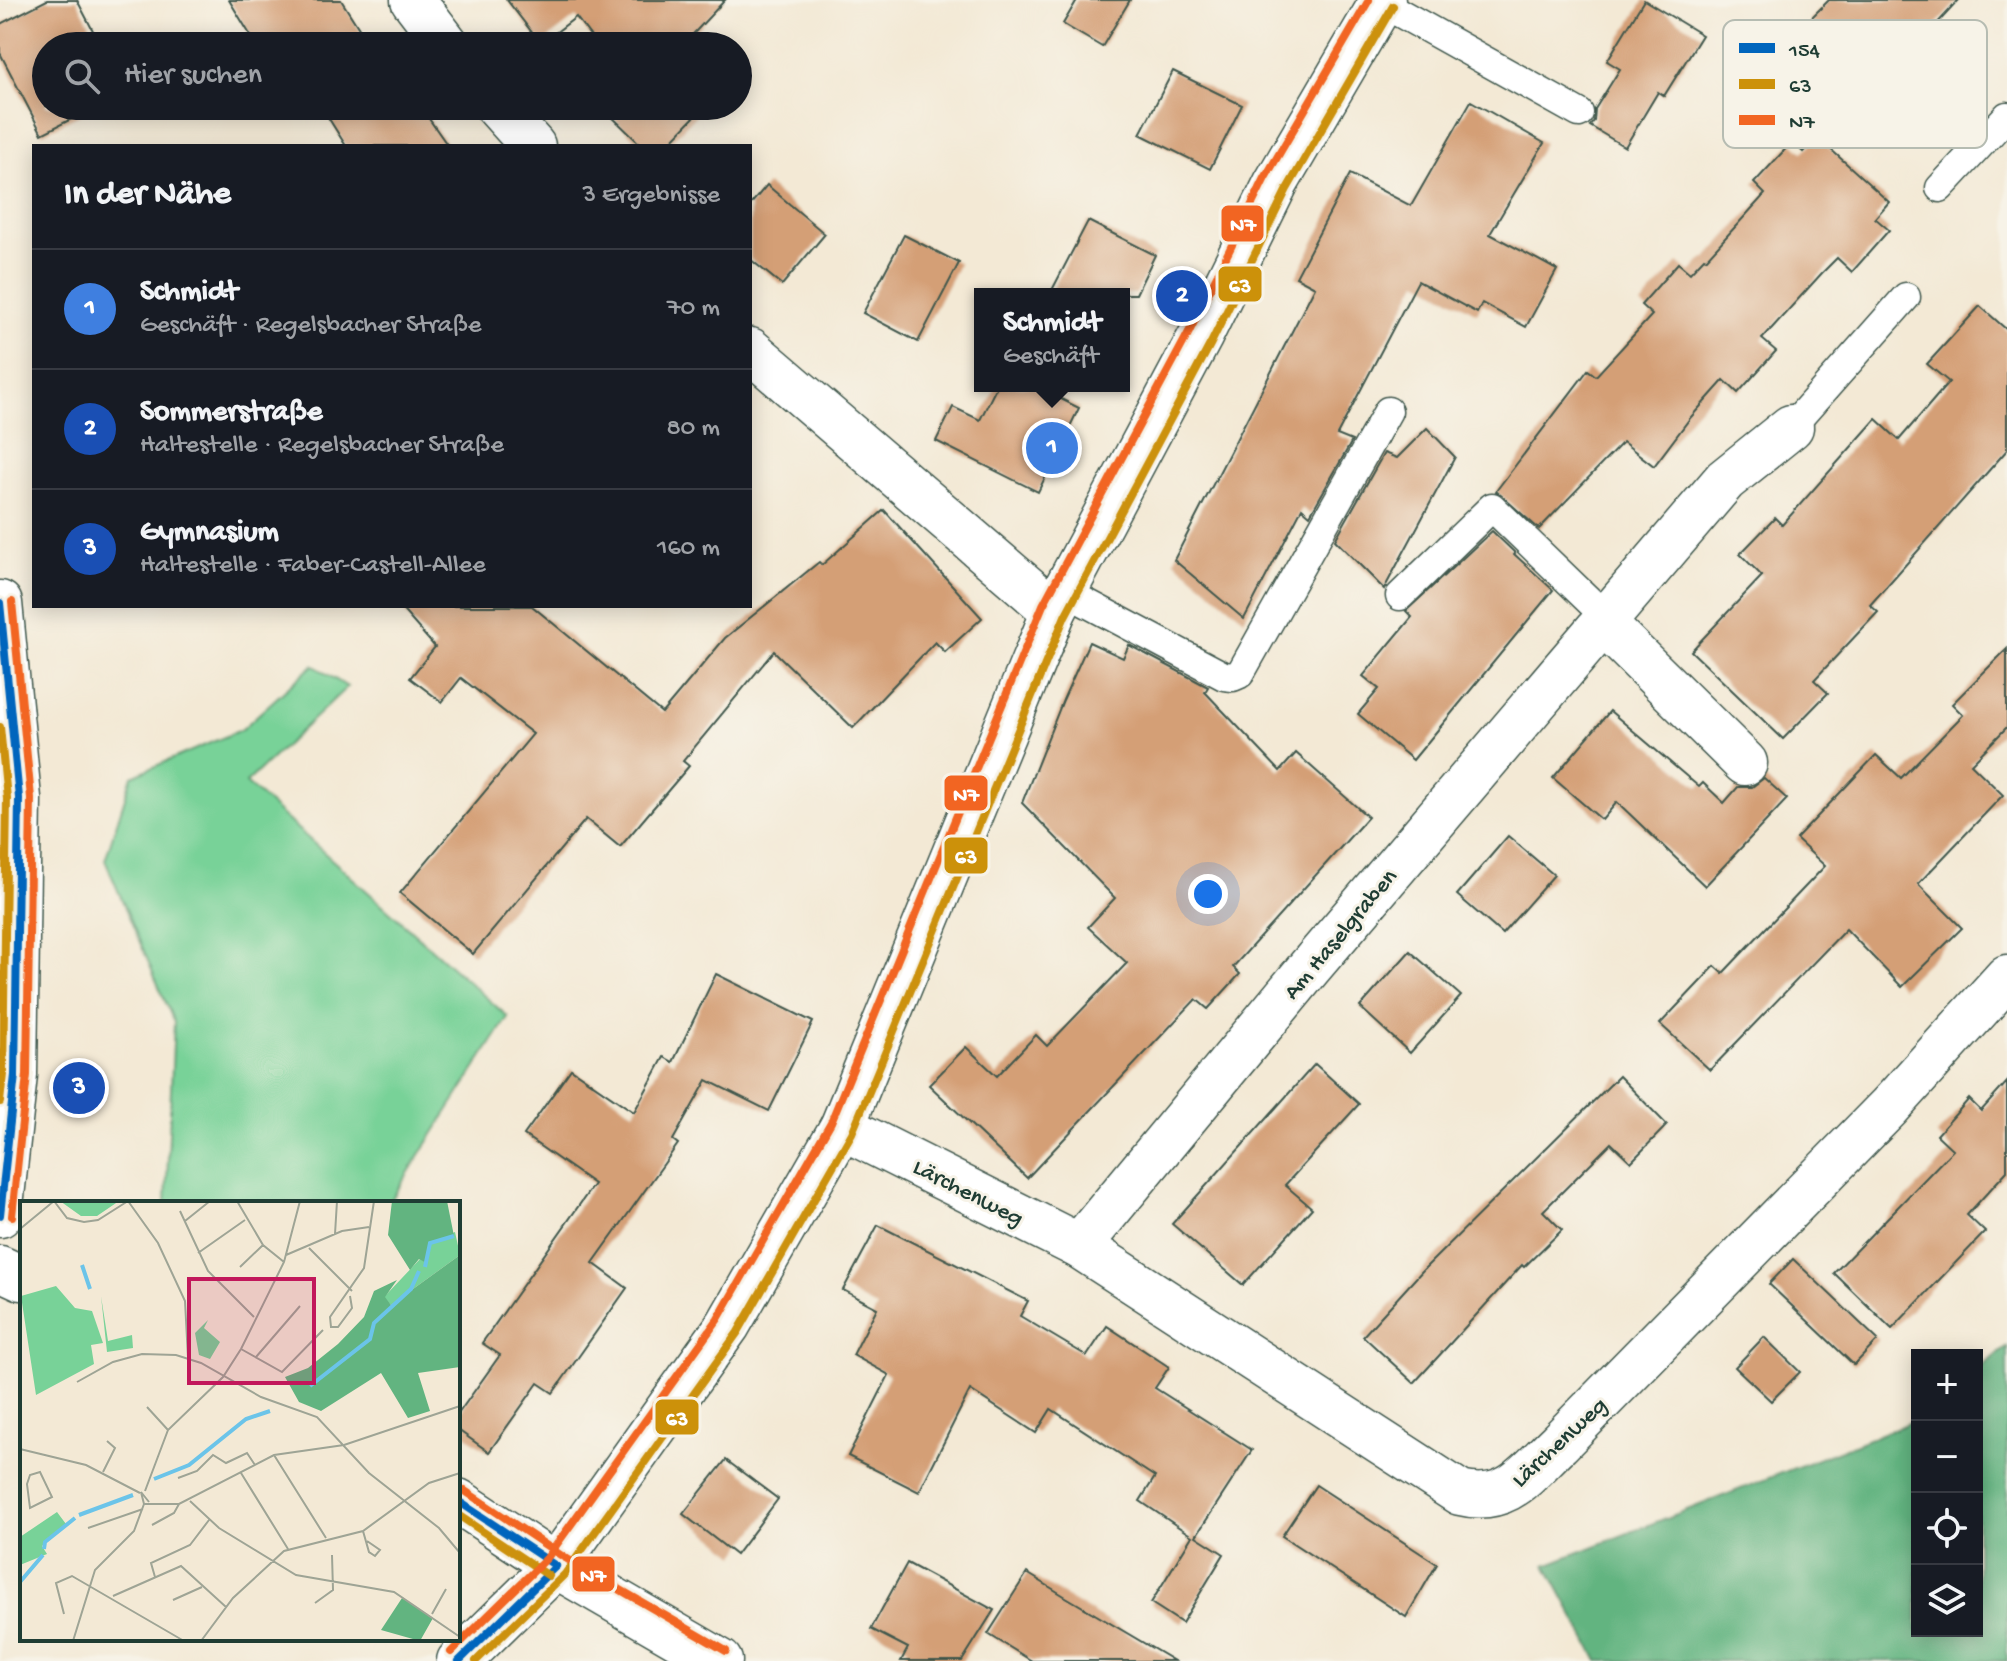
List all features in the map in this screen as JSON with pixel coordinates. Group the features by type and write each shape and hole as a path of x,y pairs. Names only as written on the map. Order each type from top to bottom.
{"street":[{"path":"413,0 437,32"},
{"path":"459,1661 556,1566 728,1325 842,1127 1059,601 1200,337 1276,183 1382,1"},
{"path":"510,120 531,144"},
{"path":"752,352 1059,601"},
{"name":"Am Haselgraben","path":"1079,1246 1309,968 1725,480 1791,427"},
{"path":"0,603 6,719 19,798 15,1075 6,1098 0,1215"},
{"path":"1605,620 1745,763"},
{"name":"Lärchenweg","path":"842,1127 1079,1246 1460,1493 1478,1497 1498,1495 1514,1485 1559,1443 1868,1129 2007,977"},
{"path":"0,1268 20,1277"},
{"path":"460,1502 556,1566 720,1661"}],"lane":[{"path":"1382,1 1579,113"},
{"path":"1987,137 2007,116"},
{"path":"1940,188 1977,148"},
{"path":"1791,427 1906,297"},
{"path":"1059,601 1224,676 1240,674 1388,411"},
{"path":"1400,596 1492,507 1605,620"}],"green space":[{"path":"313,665 347,687 246,783 508,1017 390,1201 166,1201 174,1022 105,860 132,776 241,730"},
{"path":"2007,1347 2007,1661 1598,1661 1546,1565 1911,1421 1911,1637 1983,1637 1983,1365"}],"building":[{"path":"47,0 77,0 94,32 32,32 32,115 0,53 0,24"},
{"path":"229,0 341,0 361,32 248,32"},
{"path":"507,0 725,0 695,32 587,32 576,17 557,32 532,32"},
{"path":"1077,0 1130,0 1102,47 1063,24"},
{"path":"1644,0 1702,35 1664,96 1658,92 1625,147 1590,126 1594,121 1595,109 1620,69 1607,61"},
{"path":"1829,0 1959,0 1940,20 1809,20"},
{"path":"1173,71 1242,105 1210,169 1140,134"},
{"path":"1471,101 1544,143 1490,234 1557,270 1526,327 1482,303 1477,313 1418,281 1337,435 1352,441 1310,515 1302,508 1244,619 1174,560 1315,287 1296,277 1350,174 1411,206"},
{"path":"35,120 70,120 42,134"},
{"path":"330,120 430,120 447,144 345,144"},
{"path":"615,120 691,120 668,144 640,144"},
{"path":"1786,148 1799,148 1803,152 1807,148 1829,148 1889,202 1875,218 1889,230 1852,272 1837,258 1822,273 1762,339 1776,351 1738,393 1724,380 1654,466 1623,442 1539,529 1496,491 1588,370 1596,376 1652,315 1641,305 1678,263 1690,273 1706,259 1765,194 1754,183"},
{"path":"767,185 825,234 782,285 752,261 752,203"},
{"path":"1088,221 1155,255 1136,294 1130,294 1130,288 1053,288"},
{"path":"904,235 959,263 918,342 863,313"},
{"path":"1980,306 2007,330 2007,450 1870,605 1878,612 1814,680 1828,693 1783,739 1691,651 1762,576 1740,554 1775,518 1782,525 1876,419 1899,440 1949,382 1927,364"},
{"path":"994,392 1047,392 1079,408 1038,492 936,441 953,407 980,420"},
{"path":"1427,428 1455,457 1384,589 1335,540 1384,453 1397,458"},
{"path":"884,510 982,618 945,652 935,642 853,728 774,651 683,761 689,766 620,847 586,819 473,954 400,893 533,734 461,678 442,702 410,678 435,647 401,608 534,608 662,713 725,638 819,562 822,565"},
{"path":"1492,531 1553,590 1413,760 1358,714 1379,689 1363,676 1412,617 1406,611"},
{"path":"1089,642 1123,658 1129,645 1208,687 1205,692 1280,771 1296,753 1368,817 1233,967 1240,974 1208,1009 1196,999 1027,1178 929,1085 966,1047 997,1076 1036,1035 1047,1046 1127,963 1088,927 1115,898 1022,803"},
{"path":"2007,649 2007,727 1971,764 2003,795 1918,884 1962,928 1902,987 1846,929 1710,1070 1660,1024 1715,966 1723,973 1825,866 1796,839 1876,755 1901,778 1963,715 1952,704"},
{"path":"1610,711 1699,787 1703,783 1724,803 1738,787 1752,787 1764,778 1787,799 1705,886 1617,802 1602,820 1553,778"},
{"path":"1508,836 1554,875 1502,934 1457,895"},
{"path":"1410,951 1461,996 1410,1053 1360,1007"},
{"path":"716,974 813,1022 769,1111 707,1080 673,1140 678,1144 593,1263 627,1288 553,1393 538,1383 489,1452 460,1431 460,1411 500,1355 482,1343 594,1184 524,1135 571,1069 634,1112 664,1057 673,1062"},
{"path":"1315,1064 1359,1104 1285,1185 1312,1208 1243,1285 1172,1224"},
{"path":"1619,1076 1667,1125 1631,1162 1611,1143 1543,1211 1562,1230 1524,1267 1522,1265 1414,1383 1363,1336 1423,1270"},
{"path":"2007,1082 2007,1171 1967,1215 1985,1232 1892,1329 1834,1273 1953,1150 1937,1135 1969,1099 1981,1111"},
{"path":"878,1225 1028,1301 1020,1316 1087,1356 1107,1326 1169,1367 1155,1388 1252,1450 1196,1536 1224,1554 1182,1623 1151,1603 1192,1536 1140,1501 1155,1477 1051,1409 1036,1433 970,1390 919,1492 848,1456 889,1375 853,1355 877,1308 843,1290"},
{"path":"1793,1259 1878,1340 1854,1365 1769,1284"},
{"path":"1764,1337 1800,1372 1771,1401 1735,1367"},
{"path":"726,1460 778,1499 736,1555 683,1514"},
{"path":"1316,1485 1437,1564 1406,1617 1282,1536"},
{"path":"907,1563 994,1610 962,1661 901,1661 908,1648 871,1629"},
{"path":"1027,1573 1174,1661 1032,1661 988,1634"}],"transit line":[{"name":"N7","path":"451,1652 547,1558 718,1319 831,1122 1043,605 1189,332 1265,178 1369,0"},
{"name":"63","path":"476,1661 565,1574 738,1332 852,1133 1065,616 1211,343 1287,189 1393,6"},
{"name":"N7","path":"12,602 31,798 27,1075 12,1216"},
{"name":"154","path":"0,603 19,798 15,1075 0,1215"},
{"name":"63","path":"0,727 7,798 0,1102"},
{"name":"N7","path":"465,1491 562,1556 726,1651"},
{"name":"154","path":"460,1502 556,1566"},
{"name":"63","path":"460,1516 549,1576"},
{"name":"154","path":"459,1661 556,1566"}],"place":[{"name":"Sommerstraße","path":"1182,296"},
{"name":"Schmidt","path":"1052,448"},
{"name":"Gymnasium","path":"79,1088"}]}
